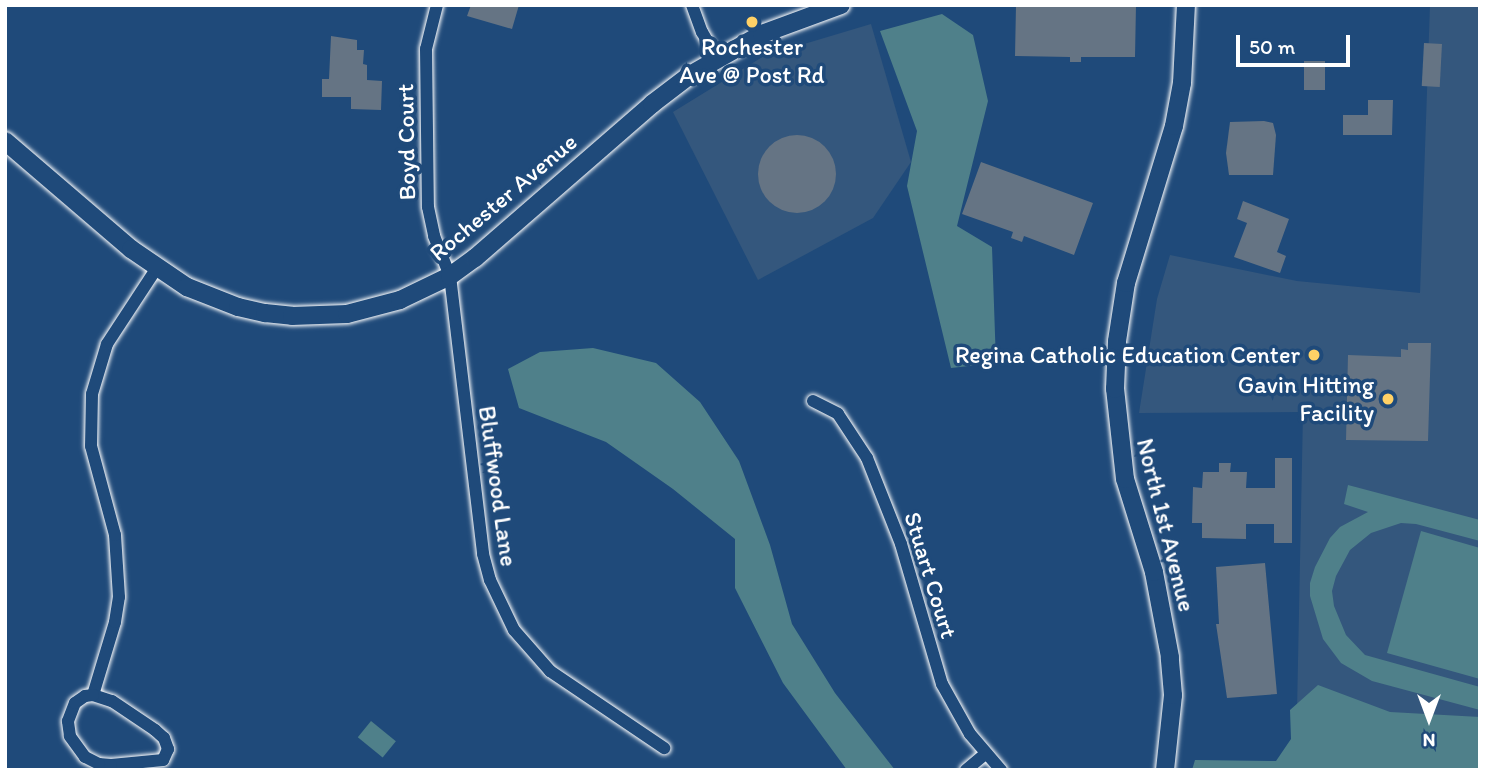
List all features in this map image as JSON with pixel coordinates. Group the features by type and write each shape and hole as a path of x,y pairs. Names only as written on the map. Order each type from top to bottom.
{"main road":[{"name":"Rochester Avenue","path":"5,141 156,269 212,299 251,310 292,316 320,316 374,308 400,300 450,276 475,258 652,104 717,58 793,21 841,5"},
{"name":"North 1st Avenue","path":"1165,770 1173,695 1170,657 1154,572 1125,479 1115,389 1116,341 1126,283 1174,126 1182,83 1186,5"}],"street":[{"name":"Boyd Court","path":"437,5 426,49 428,207 434,236 450,276"},
{"path":"692,5 702,32 717,58"},
{"path":"93,695 115,622 119,586 115,536 91,446 92,394 107,344 156,269"},
{"name":"Bluffwood Lane","path":"450,276 483,554 500,606 531,652 550,671 664,748"},
{"name":"Stuart Court","path":"813,401 838,414 867,458 901,544 942,684 954,710 1001,770"},
{"path":"93,695 112,701 164,738 168,749 163,760 111,765 99,764 85,757 70,736 68,720 75,703 85,696 93,695"},
{"path":"966,770 986,753"}],"shaded area":[{"name":"Regina Catholic Education Center","path":"1430,5 1480,5 1480,760 1296,761 1303,412 1139,413 1157,299 1170,255 1297,281 1420,293"},
{"path":"871,24 911,162 873,218 758,280 673,112 764,56"}],"green space":[{"path":"942,14 973,35 988,101 957,226 992,247 996,363 951,368 907,186 917,131 880,31"},
{"path":"593,348 656,363 700,402 739,461 770,545 792,624 835,693 895,770 847,770 783,683 735,588 735,539 673,489 606,442 519,408 508,369 540,352"},
{"path":"1348,485 1480,520 1480,541 1416,524 1401,523 1371,533 1350,550 1336,576 1332,591 1334,606 1346,635 1365,655 1480,687 1480,710 1372,681 1341,663 1323,639 1310,596 1310,583 1315,567 1330,538 1340,527 1368,512 1344,504"},
{"path":"1421,531 1480,548 1480,679 1387,653"},
{"path":"1318,685 1390,712 1480,717 1480,770 1192,770 1195,760 1276,761 1291,739 1290,710"},
{"path":"371,721 396,741 383,757 358,737"}],"building":[{"path":"471,5 519,5 512,29 467,16"},
{"path":"1016,5 1136,5 1135,57 1081,57 1081,62 1070,62 1070,57 1015,56"},
{"path":"331,36 357,40 357,50 364,50 363,64 367,65 367,80 382,81 381,110 351,109 351,97 322,97 322,79 329,79"},
{"path":"1424,43 1442,44 1440,87 1422,86"},
{"path":"1304,61 1325,61 1325,90 1304,90"},
{"path":"1368,100 1393,100 1392,135 1343,135 1343,115 1368,115"},
{"path":"1230,122 1273,123 1276,135 1273,175 1229,175 1226,153"},
{"path":"797,135 812,138 824,147 833,159 836,174 833,189 824,201 812,210 797,213 782,210 770,201 761,189 758,174 761,159 770,147 782,138"},
{"path":"981,162 1093,203 1074,255 1024,236 1022,242 1011,238 1013,232 962,214"},
{"path":"1243,201 1289,219 1277,252 1286,256 1280,273 1234,257 1247,223 1237,219"},
{"name":"Gavin Hitting Facility","path":"1408,343 1431,343 1428,441 1346,440 1348,355 1401,357 1401,349 1408,350"},
{"path":"1275,458 1292,458 1292,543 1274,543 1274,524 1246,524 1246,539 1202,538 1202,523 1192,523 1193,487 1202,488 1203,472 1219,472 1219,463 1231,463 1230,472 1247,472 1246,488 1275,488"},
{"path":"1265,563 1277,694 1227,698 1216,624 1219,624 1216,567"}],"place":[{"name":"Rochester Ave @ Post Rd","path":"752,22"},
{"name":"Regina Catholic Education Center","path":"1314,355"},
{"name":"Gavin Hitting Facility","path":"1388,399"}]}
